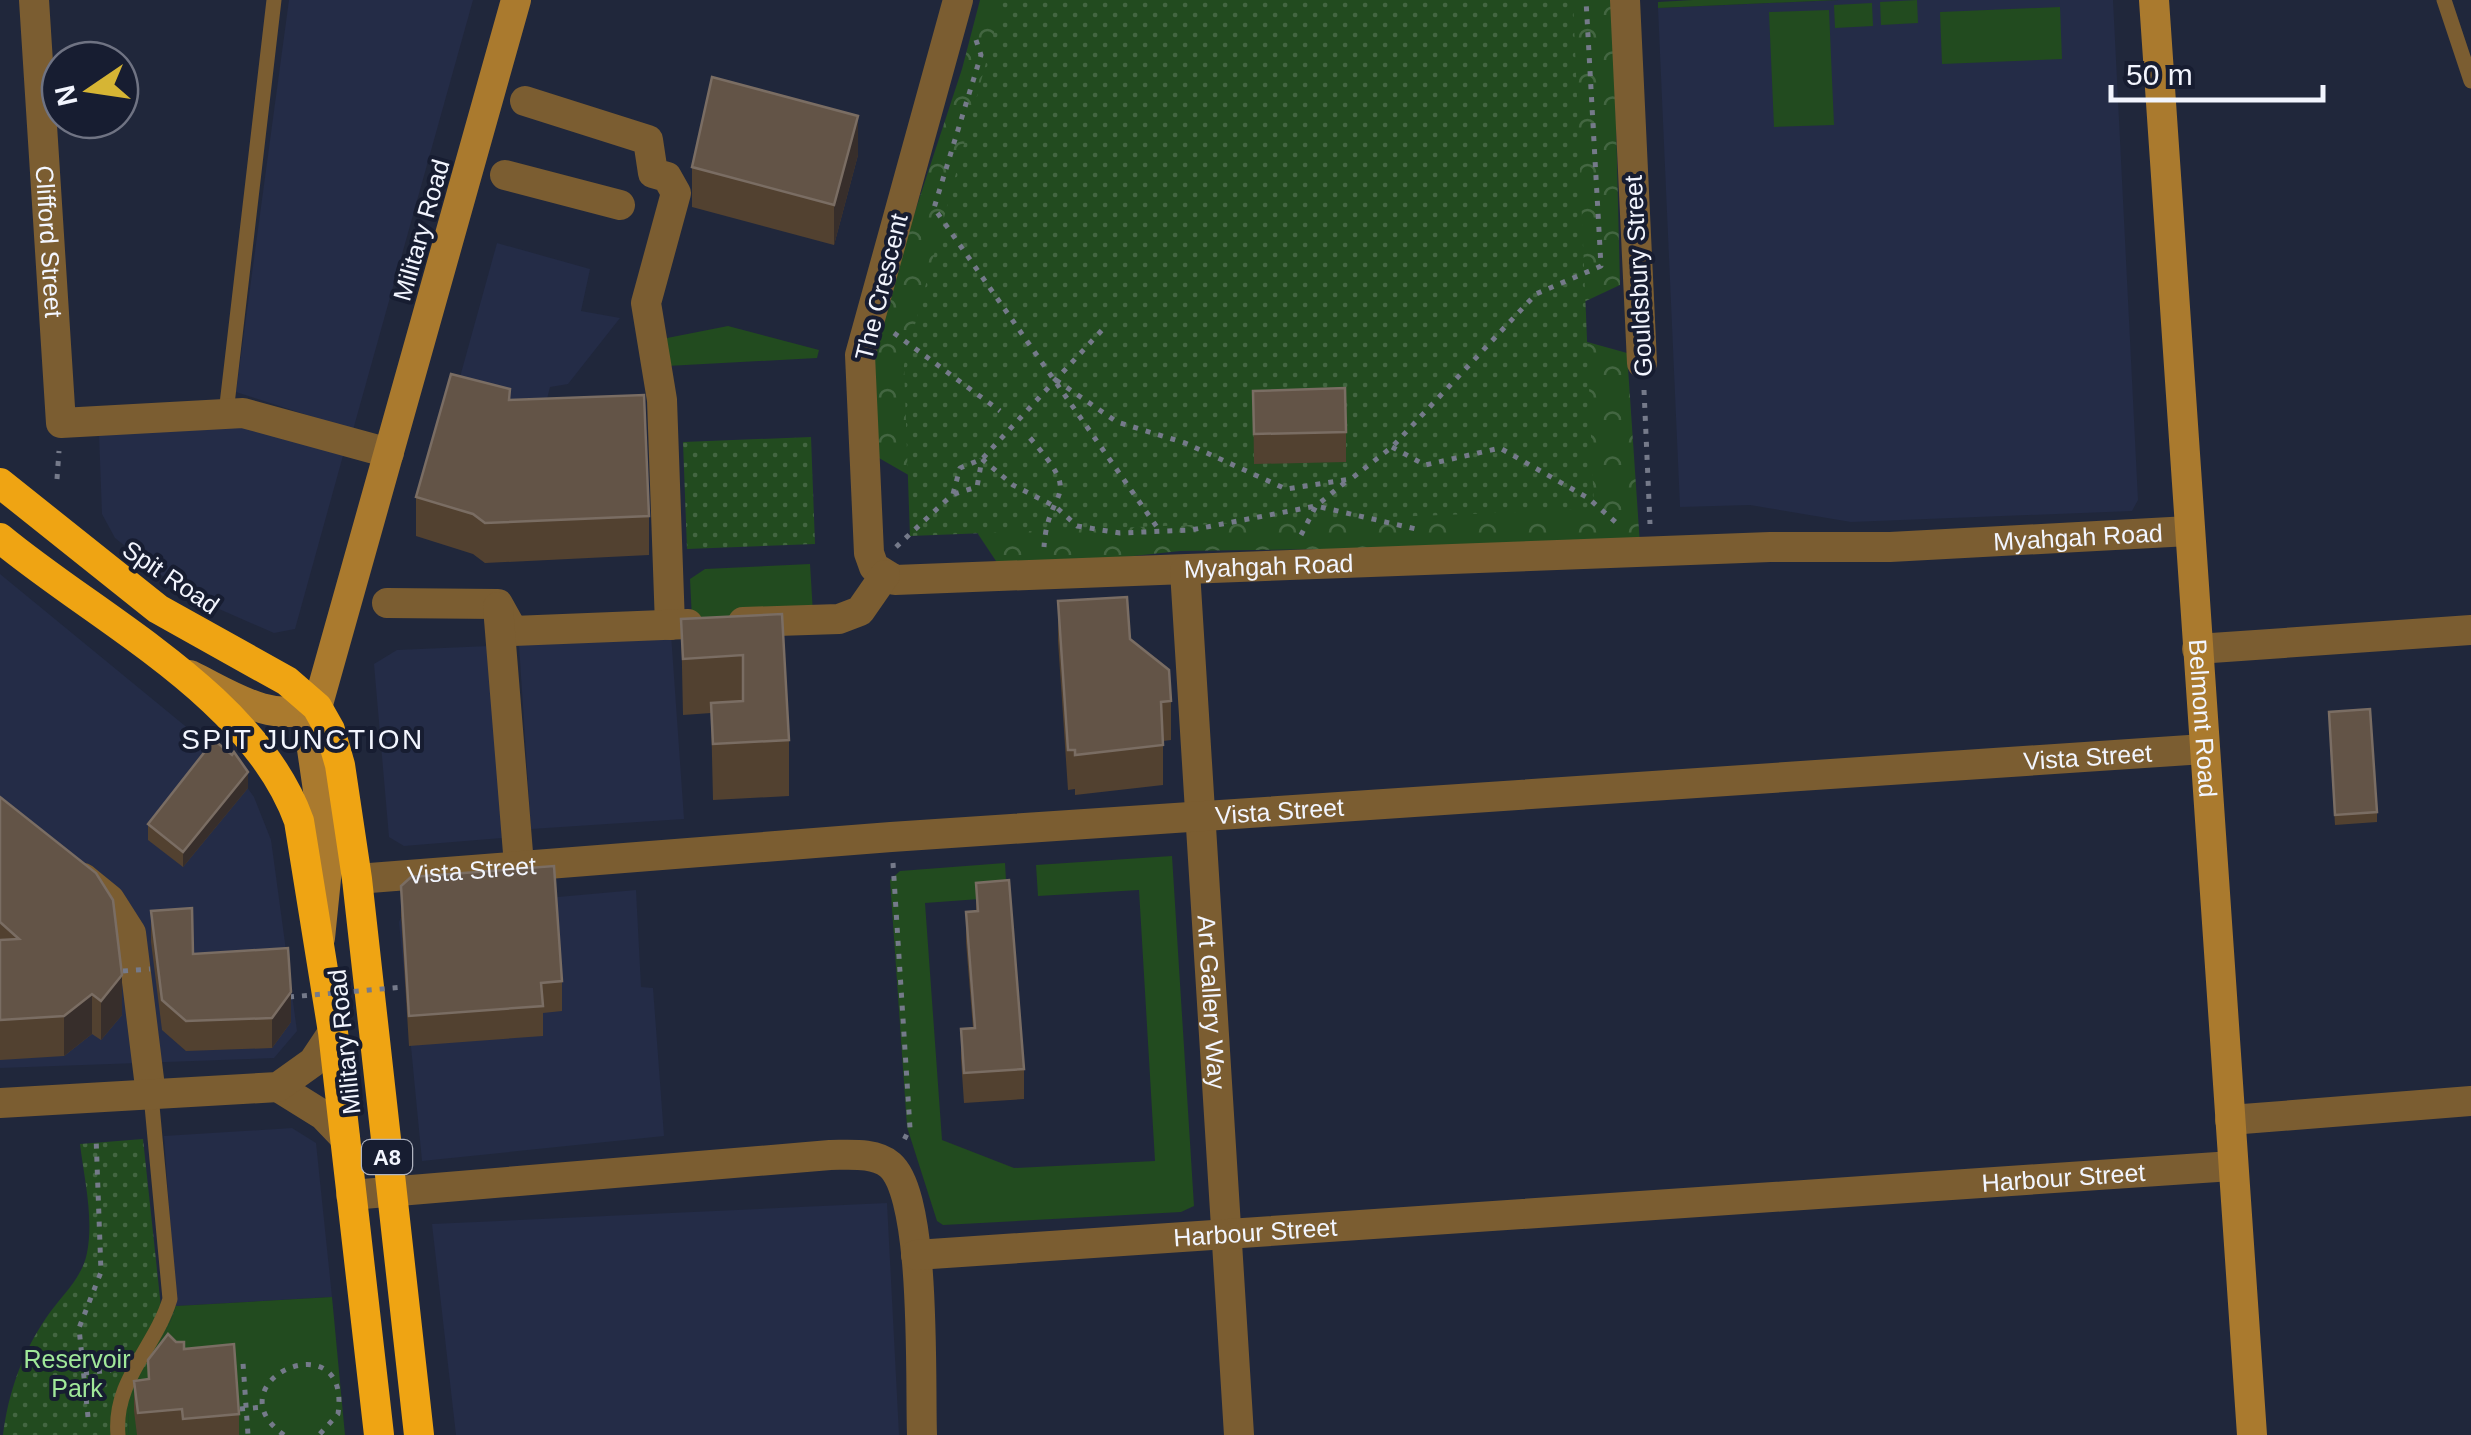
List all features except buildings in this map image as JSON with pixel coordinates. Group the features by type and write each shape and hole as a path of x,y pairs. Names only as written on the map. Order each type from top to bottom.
{"highway":[{"name":"Spit Road","path":"0,483 158,609 275,674 317,707"},
{"name":"A8","path":"0,538 168,664"},
{"name":"Military Road","path":"168,664 268,758 299,822 333,1032 379,1435"},
{"name":"Military Road","path":"317,707 330,730 340,765 357,878 419,1435"}],"street":[{"name":"Clifford Street","path":"34,0 61,422 226,413"},
{"name":"Military Road","path":"320,940 328,859 312,748 317,707 516,0"},
{"name":"The Crescent","path":"889,562 874,567 869,553 860,355 958,0"},
{"name":"Gouldsbury Street","path":"1625,0 1642,363"},
{"name":"Belmont Road","path":"2154,0 2252,1435"},
{"path":"525,101 648,140 653,173 667,178 676,193 646,303 660,406 670,625"},
{"path":"505,174 620,205"},
{"path":"226,413 243,413 389,453"},
{"name":"Myahgah Road","path":"889,562 905,582 1770,547 1908,546 2189,531"},
{"path":"498,604 513,630 839,619 860,611 889,562"},
{"name":"Art Gallery Way","path":"1185,571 1239,1435"},
{"path":"387,603 498,604"},
{"path":"498,604 519,864"},
{"path":"2196,648 2471,630"},
{"path":"168,664 262,710 284,715 317,707"},
{"name":"Vista Street","path":"357,878 891,837 2204,749"},
{"path":"55,855 110,900 132,934 151,1095"},
{"path":"0,1103 278,1087 313,1062 333,1032"},
{"path":"278,1087 324,1115 345,1138"},
{"path":"2230,1120 2471,1101"},
{"path":"351,1195 830,1156 866,1155 889,1164 905,1188 914,1226 922,1435"},
{"name":"Harbour Street","path":"916,1256 2232,1166"}],"lane":[{"path":"226,413 274,0"},
{"path":"2444,0 2471,82"},
{"path":"118,1435 116,1408 134,1367 161,1330 170,1299 151,1095"}],"path":[{"path":"1285,569 1316,506 1392,446 1536,294 1601,266 1586,0"},
{"path":"973,28 981,54 934,208 1159,531"},
{"path":"870,317 970,384 1000,411"},
{"path":"889,562 952,494 960,468 982,459 1103,329"},
{"name":"Gouldsbury Street","path":"1640,533 1650,532 1642,363"},
{"path":"1056,380 1116,422 1185,443 1286,489 1351,479"},
{"path":"1030,438 1057,469 1063,485 1044,542 1046,575"},
{"path":"1392,446 1425,465 1500,448 1588,498 1629,533 1610,534"},
{"path":"952,494 977,487 982,459"},
{"path":"982,459 1013,485 1056,507 1077,526 1120,533 1192,530 1316,506 1418,529"},
{"path":"889,1164 910,1128 891,837"},
{"path":"123,971 150,969"},
{"path":"289,998 404,986"},
{"path":"88,1417 79,1328 101,1272 96,1136"},
{"path":"225,1365 243,1363 248,1435"},
{"path":"284,1435 268,1418 264,1407 268,1383 276,1373 298,1363 321,1368 338,1388 340,1401 331,1425 319,1435"},
{"path":"84,1372 134,1367"},
{"path":"244,1408 264,1407"}],"shaded area":[{"path":"289,0 473,0 353,430 236,392"},
{"path":"1838,0 2113,0 2138,500 2132,511 1851,522 1750,505 1680,507 1658,8"},
{"path":"497,243 590,269 581,311 620,318 568,384 550,387 541,423 452,406"},
{"path":"234,420 344,452 295,629 274,633 210,605 161,575 115,538 102,514 99,433"},
{"path":"0,574 229,762 254,797 271,840 297,1031 274,1058 0,1068"},
{"path":"671,634 684,819 531,829 519,645"},
{"path":"489,646 502,838 404,846 389,837 374,664 397,650"},
{"path":"636,890 641,987 653,988 664,1136 422,1161 399,922 404,911"},
{"path":"292,1128 316,1143 332,1297 176,1306 164,1136"},
{"path":"887,1203 899,1435 456,1435 432,1224"}],"green space":[{"path":"980,0 1039,0 912,477 872,454 870,366 880,318 962,69"},
{"path":"1003,0 1573,0 1594,509 910,536 904,365"},
{"path":"1552,0 1613,0 1620,285 1573,307"},
{"path":"1838,0 1658,8 1658,2"},
{"path":"1917,0 1918,23 1881,25 1880,2"},
{"path":"1872,3 1873,26 1835,28 1834,5"},
{"path":"2060,7 2062,59 1942,64 1940,12"},
{"path":"1829,10 1834,125 1774,127 1769,12"},
{"path":"728,326 819,350 817,358 667,366 662,339"},
{"path":"1544,330 1627,353 1640,545 1180,551 1002,570 978,534 990,494"},
{"path":"811,437 815,544 687,549 683,442"},
{"path":"810,564 813,613 692,619 690,579 705,569"},
{"path":"1172,856 1194,1206 1181,1212 943,1225 937,1221 907,1127 890,880 900,871 1005,863 1007,897 925,903 942,1140 1014,1168 1155,1161 1139,890 1038,896 1036,865"},
{"name":"Reservoir Park","path":"143,1139 161,1307 176,1306 137,1382 129,1435 3,1435 12,1389 23,1360 37,1331 76,1279 87,1253 89,1212 80,1144"},
{"path":"332,1297 345,1435 129,1435 131,1398 176,1306"}],"district":[{"name":"SPIT JUNCTION","path":"303,739"}]}
